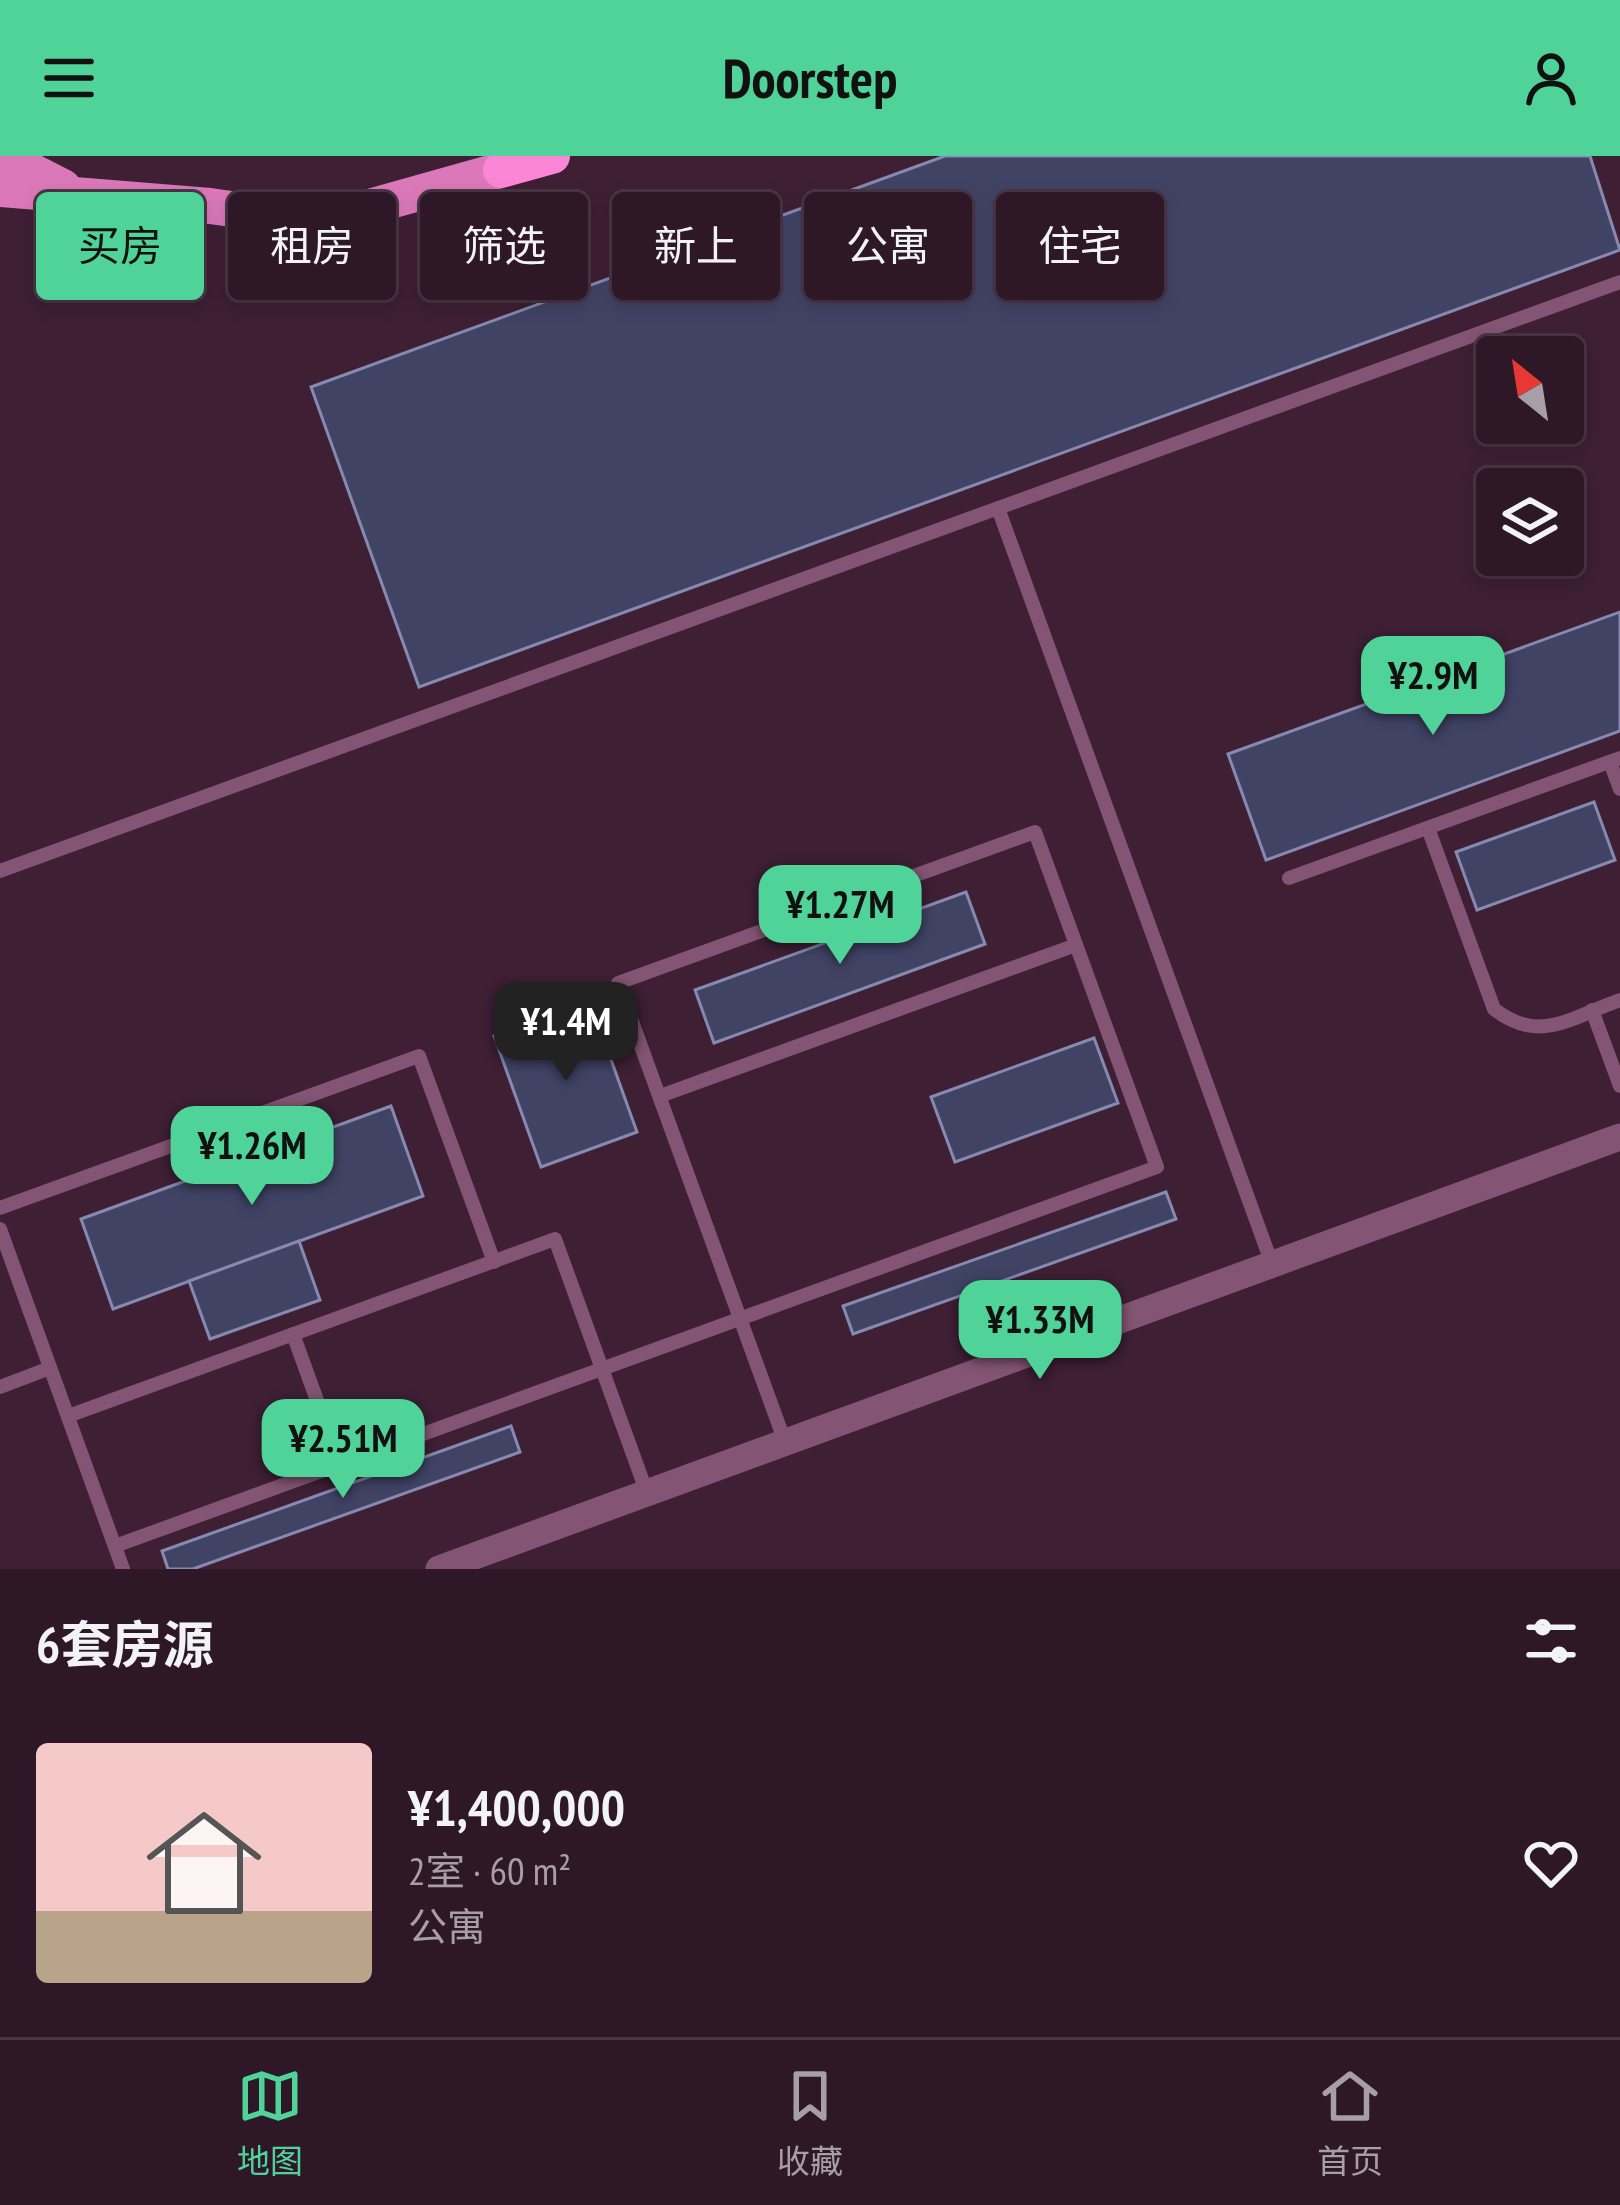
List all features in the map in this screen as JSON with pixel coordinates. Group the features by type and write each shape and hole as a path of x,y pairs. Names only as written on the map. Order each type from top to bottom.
{"highway":[{"path":"502,170 551,156"}],"main road":[{"path":"2,156 72,192"},
{"path":"204,206 319,221 502,170"},
{"path":"0,190 36,193"}],"street":[{"path":"439,1569 1620,1137"}],"lane":[{"path":"0,871 1620,282"},
{"path":"998,508 1272,1264"},
{"path":"1289,878 1615,760 1620,789"},
{"path":"1428,828 1494,1010 1512,1023 1538,1030 1620,1000"},
{"path":"115,1546 740,1318 1157,1167 1035,832 618,983 740,1318 785,1442"},
{"path":"659,1096 1076,944"},
{"path":"1592,1010 1620,1086"},
{"path":"0,1208 419,1056 494,1262"},
{"path":"0,1229 123,1569"},
{"path":"68,1417 555,1239 646,1493"},
{"path":"293,1334 340,1464"},
{"path":"0,1387 50,1368"}],"building":[{"path":"945,156 1590,156 1620,250 419,687 311,387 550,300 588,300 588,286 612,277 612,300 780,300 780,216 804,207 804,300 972,300 972,192 846,192"},
{"path":"1620,612 1620,731 1266,860 1228,754"},
{"path":"1594,802 1615,860 1477,910 1456,852"},
{"path":"966,892 985,944 714,1043 695,990"},
{"path":"590,1001 637,1132 541,1167 494,1036"},
{"path":"1094,1038 1118,1103 955,1162 931,1097"},
{"path":"391,1106 423,1196 113,1309 81,1219"},
{"path":"1166,1192 1176,1219 853,1334 843,1306"},
{"path":"299,1241 320,1300 210,1339 189,1281"},
{"path":"511,1426 520,1452 193,1569 168,1569 162,1551"}]}
